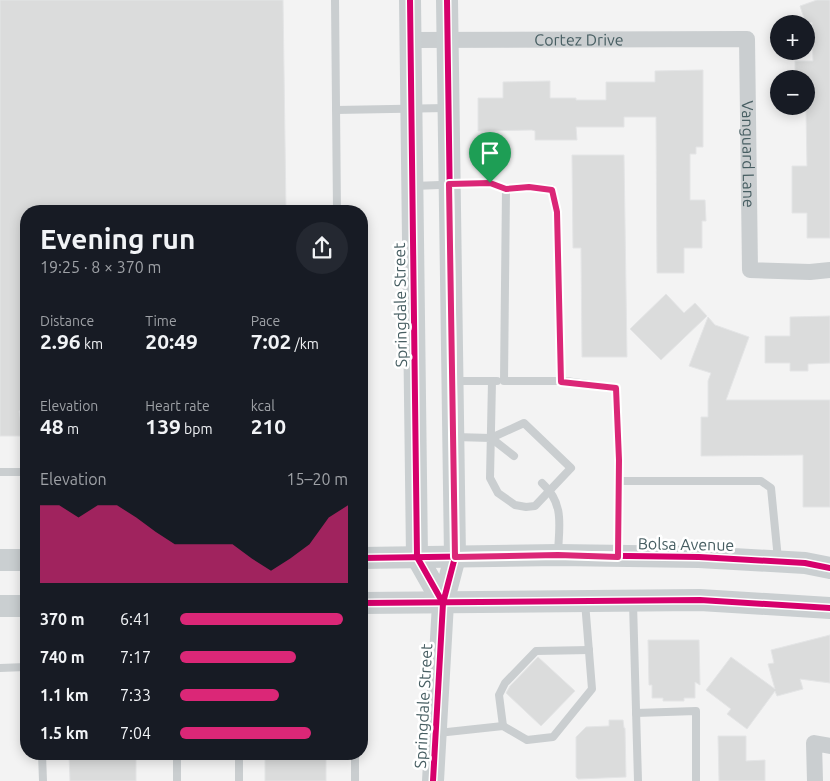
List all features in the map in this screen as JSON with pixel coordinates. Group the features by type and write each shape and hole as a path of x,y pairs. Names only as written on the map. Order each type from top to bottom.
{"main road":[{"name":"Springdale Street","path":"410,0 417,557 443,603"},
{"name":"Springdale Street","path":"433,781 443,603 455,557 447,0"},
{"name":"Bolsa Avenue","path":"368,558 558,555 699,557 806,563 830,568"},
{"path":"0,560 20,560"},
{"path":"368,603 700,600 830,608"},
{"path":"0,606 20,606"}],"street":[{"name":"Cortez Drive","path":"410,40 747,39"},
{"name":"Vanguard Lane","path":"747,39 750,270 810,272 830,270"},
{"path":"815,781 814,743 830,746"}],"lane":[{"path":"334,0 337,205"},
{"path":"336,110 448,108"},
{"path":"412,186 490,183 506,189 529,187 552,190 557,212 561,382"},
{"path":"504,381 506,189"},
{"path":"452,381 561,382 616,388 619,481 618,557"},
{"path":"453,437 491,438 524,422 571,468 535,506 514,505 498,493 490,478 491,438 492,381"},
{"path":"491,438 514,456"},
{"path":"0,472 20,472"},
{"path":"619,481 761,481 771,488 778,561"},
{"path":"542,483 550,490 559,509 558,555"},
{"path":"436,733 503,726 527,740 553,737 592,689 585,601"},
{"path":"633,601 638,781"},
{"path":"503,726 499,695 504,683 536,651 589,650"},
{"path":"0,668 20,667"},
{"path":"636,713 696,711 696,781"},
{"path":"42,760 43,781"},
{"path":"176,781 177,760"},
{"path":"239,760 239,781"},
{"path":"355,760 355,781"}],"building":[{"path":"0,0 283,0 286,205 20,205 20,436 0,436"},
{"path":"817,0 830,0 830,238 807,238 807,213 792,213 792,166 807,166 806,115 815,115 815,70 795,70 795,61 815,60 815,15 803,15 800,6"},
{"path":"703,70 703,147 696,147 696,154 690,154 690,200 705,200 706,221 702,221 702,248 684,248 684,273 657,273 656,117 624,117 624,127 576,127 577,140 535,140 535,131 532,130 478,131 478,98 503,98 503,82 550,81 550,98 606,100 606,82 655,82 655,71"},
{"path":"572,155 624,155 627,357 582,357 581,248 573,248"},
{"path":"666,294 684,313 695,303 707,316 661,360 630,329"},
{"path":"830,316 830,363 808,364 808,371 790,371 790,363 765,363 765,336 790,336 790,317"},
{"path":"708,317 715,325 749,337 726,400 830,400 830,507 803,507 803,455 701,456 701,417 708,417 708,381 711,373 689,366"},
{"path":"830,635 830,683 800,679 803,689 777,696 775,691 747,729 727,714 731,709 706,690 731,657 775,689 768,664 774,663 771,650"},
{"path":"648,640 699,640 700,685 695,682 695,698 684,698 684,701 663,701 663,698 652,698 652,685 649,685"},
{"path":"538,657 575,691 541,726 506,693 510,686"},
{"path":"609,720 623,720 625,728 626,777 578,779 576,777 576,737 586,727 609,726"},
{"path":"718,736 746,736 746,761 765,760 765,781 719,781"},
{"path":"69,760 136,760 136,781 70,781"},
{"path":"265,760 326,760 326,781 265,781"}],"cycle path":[{"path":"410,0 417,557 443,603"},
{"path":"433,781 443,603 455,557 447,0"},
{"path":"368,558 558,555 699,557 805,563 830,568"},
{"path":"368,603 700,600 830,608"}],"route":[{"path":"490,183 506,189 529,187 552,190 557,212 561,382 566,381 616,388 619,460 618,557 558,555 455,557 449,184 490,183"}]}
